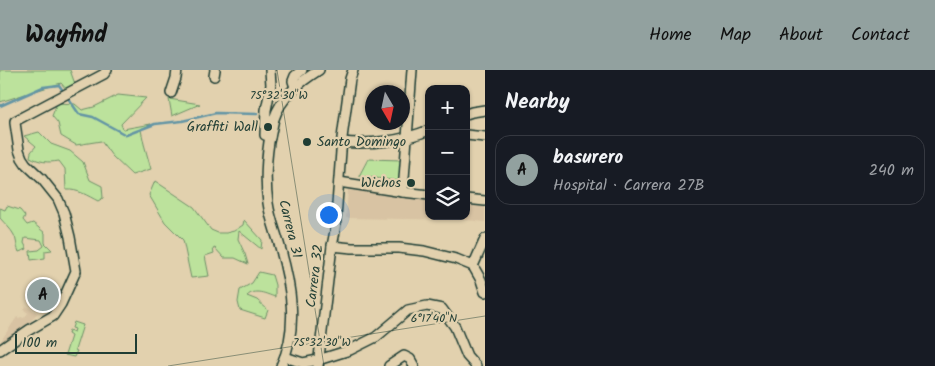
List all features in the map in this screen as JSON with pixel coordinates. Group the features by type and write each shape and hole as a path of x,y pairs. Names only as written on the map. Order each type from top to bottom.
{"street":[{"path":"0,350 53,316 61,304 76,271 64,213 58,199 22,158 15,121 104,74 107,70"},
{"path":"171,93 177,70"},
{"name":"Carrera 31","path":"270,70 271,85 266,110 265,135 270,137 267,154 267,189 270,214 287,275 292,311 292,329 281,366"},
{"path":"295,87 293,81 302,70"},
{"path":"270,137 274,118 288,94 319,70"},
{"name":"Carrera 32","path":"318,363 336,220 342,142 350,79 353,70"},
{"path":"404,192 412,70"},
{"path":"470,113 485,110"},
{"path":"342,142 386,141 408,138 425,132"},
{"path":"470,135 485,137"},
{"path":"339,182 425,195"},
{"path":"470,199 485,201"},
{"path":"473,266 485,239"},
{"path":"332,246 399,248 424,251 466,262 473,266 485,292"},
{"path":"285,357 304,363 318,363 376,337 408,310 427,306 442,309 455,327 467,356 476,366"},
{"path":"389,366 404,356 410,359 414,366"}],"shaded area":[{"path":"348,190 425,200 425,219 346,218"},
{"path":"470,205 485,207 485,222 466,220 470,220"},
{"path":"26,306 37,313 31,322 0,346 0,342 17,317 24,318 28,313 24,310"}],"green space":[{"path":"0,70 70,70 75,84 66,89 61,83 0,102"},
{"path":"118,95 146,98 121,124 123,129 151,124 141,130 151,169 132,175 112,156 101,141 76,145 61,136 58,123 52,116 57,103 75,104 82,110 94,107"},
{"path":"169,99 200,104 172,116"},
{"path":"39,132 51,144 70,151 83,162 90,180 102,186 103,198 98,201 79,192 66,190 65,169 59,161 44,162 30,157 31,152 36,146 24,136"},
{"path":"368,159 402,160 399,181 359,176"},
{"path":"155,181 194,207 211,230 218,233 234,231 243,225 244,220 262,240 261,249 239,231 238,239 248,264 235,258 224,258 215,248 213,249 214,253 205,256 209,276 191,278 183,240 165,222 149,195"},
{"path":"7,206 20,210 25,216 23,220 27,225 33,223 45,233 45,243 52,250 45,251 45,258 31,260 30,251 39,250 44,246 41,240 25,238 24,243 27,249 19,252 14,235 0,218 0,208 5,210"},
{"path":"259,272 272,275 275,285 275,297 257,292 247,296 257,300 268,310 265,318 240,310 238,302 240,290 252,283"},
{"path":"74,322 83,325 74,357 65,355 71,336 68,334 69,330 74,332 75,329 72,328"}],"waterway":[{"path":"0,106 43,87 59,85 79,114 93,117 126,135 155,124 182,121 216,113 257,114"}],"place":[{"name":"Graffiti Wall","path":"268,127"},
{"name":"Santo Domingo","path":"307,142"},
{"name":"Wichos","path":"411,183"},
{"name":"basurero","path":"43,295"}]}
